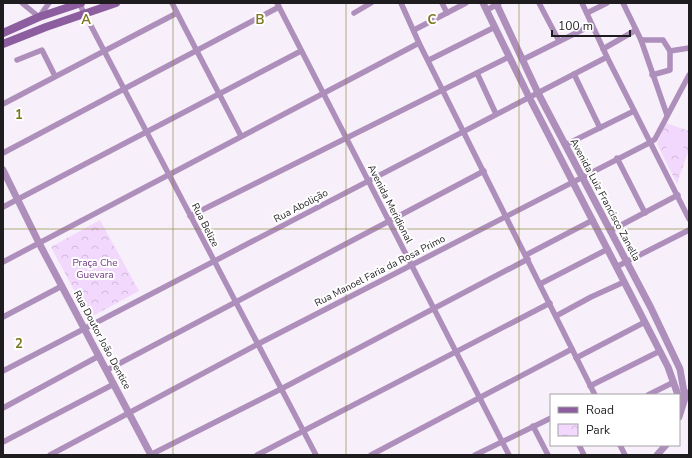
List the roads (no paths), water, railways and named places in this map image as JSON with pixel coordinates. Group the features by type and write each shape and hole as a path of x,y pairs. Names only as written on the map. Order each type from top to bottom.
{"main road":[{"path":"3,44 46,26 116,3"},
{"path":"3,33 39,17 78,4"},
{"path":"46,26 72,12 78,4"}],"street":[{"path":"22,3 39,17 49,3"},
{"path":"172,3 241,136"},
{"path":"354,13 371,3"},
{"path":"401,3 419,43 429,60 594,394"},
{"path":"442,3 447,13"},
{"path":"414,30 466,3"},
{"name":"Avenida Luiz Francisco Zanella","path":"483,3 529,97 660,351 678,394"},
{"path":"486,10 498,3"},
{"name":"Avenida Luiz Francisco Zanella","path":"498,3 522,60 538,93 651,308 680,369 680,398 682,409 680,414"},
{"path":"539,3 559,41"},
{"path":"582,3 603,49 689,219"},
{"path":"587,12 607,3"},
{"path":"623,3 641,40 667,115"},
{"name":"Rua Belize","path":"78,4 125,89 146,132 316,455"},
{"path":"3,153 125,89 278,5"},
{"name":"Avenida Meridional","path":"278,5 509,455"},
{"path":"3,104 177,13"},
{"path":"522,60 592,25"},
{"path":"429,60 495,27"},
{"path":"603,49 636,30"},
{"path":"641,40 663,40 670,51 670,70 652,75"},
{"path":"3,262 169,176 241,136 419,43"},
{"path":"670,51 689,48"},
{"path":"17,60 42,50 55,76"},
{"path":"3,207 301,51"},
{"path":"190,216 509,57"},
{"name":"Rua Abolição","path":"3,371 607,57"},
{"path":"477,73 496,114"},
{"path":"574,74 600,128"},
{"path":"651,142 655,139 689,76"},
{"path":"565,145 634,111"},
{"name":"Rua Manoel Faria da Rosa Primo","path":"50,455 258,344 581,176 651,142"},
{"path":"617,158 645,213"},
{"name":"Rua Doutor João Dentice","path":"3,170 39,243 151,455"},
{"path":"107,370 484,171"},
{"path":"610,231 678,195"},
{"path":"151,455 281,389 593,220"},
{"path":"616,267 689,230"},
{"path":"540,284 608,249"},
{"path":"556,316 624,282"},
{"path":"3,317 62,286"},
{"path":"257,455 550,303"},
{"path":"576,358 645,322"},
{"path":"371,455 572,349"},
{"path":"590,386 660,351"},
{"path":"3,408 100,356"},
{"path":"650,394 674,382"},
{"path":"3,442 114,384"},
{"path":"680,398 689,392"},
{"path":"476,455 550,418"},
{"path":"533,426 548,455"},
{"path":"580,446 584,455"},
{"path":"620,446 625,455"},
{"path":"657,455 665,446"}],"park label":[{"name":"Praça Che Guevara","path":"95,268"}]}
